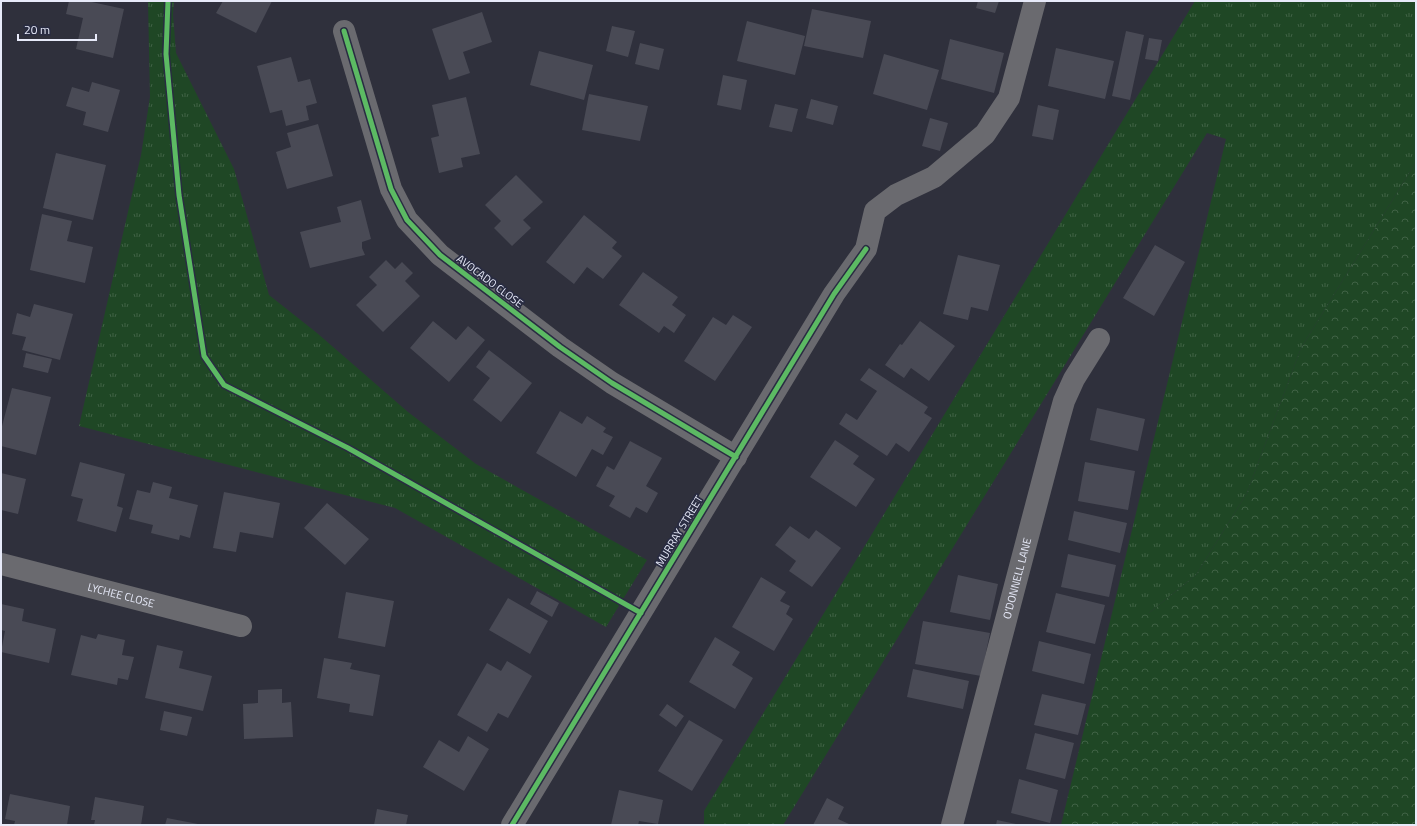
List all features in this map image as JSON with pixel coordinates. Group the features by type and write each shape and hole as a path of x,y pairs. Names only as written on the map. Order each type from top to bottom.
{"street":[{"name":"MURRAY STREET","path":"512,825 834,294 866,249 876,211 896,195 934,177 985,134 1009,98 1035,1"},
{"name":"AVOCADO CLOSE","path":"344,31 391,189 407,220 440,255 573,356 612,383 736,457"},
{"name":"O'DONNELL LANE","path":"952,825 1064,402 1074,379 1099,339"},
{"name":"LYCHEE CLOSE","path":"1,564 241,626"}],"green space":[{"path":"148,1 174,1 173,14 176,53 234,169 269,295 317,333 408,412 476,464 647,560 606,627 395,508 79,426 141,155 150,97"},
{"path":"1195,1 1416,1 1416,162 1301,348 1247,493 1196,575 1149,613 1112,613 1226,139 1207,133 783,825 704,825 704,811"},
{"path":"1416,162 1416,825 1061,825 1112,613 1149,613 1196,575 1247,493 1301,348"}],"building":[{"path":"69,1 87,1 124,9 113,58 76,49 83,18 66,14"},
{"path":"223,1 272,1 256,33 216,13"},
{"path":"978,1 999,1 995,13 976,8"},
{"path":"812,9 871,21 863,58 804,46"},
{"path":"482,12 492,42 463,52 470,73 449,80 432,29"},
{"path":"747,21 805,36 795,75 737,61"},
{"path":"612,26 635,31 628,57 606,51"},
{"path":"1126,31 1144,35 1130,100 1112,96"},
{"path":"1149,38 1162,40 1158,61 1145,59"},
{"path":"950,39 1004,53 994,93 941,79"},
{"path":"640,43 664,49 659,70 635,64"},
{"path":"1056,48 1114,61 1105,99 1048,86"},
{"path":"539,51 593,65 584,100 530,85"},
{"path":"884,54 939,70 927,110 873,94"},
{"path":"291,57 298,82 310,79 317,103 306,106 309,120 286,126 282,110 270,113 257,66"},
{"path":"723,75 747,80 741,110 717,105"},
{"path":"92,82 120,90 108,132 83,125 86,112 66,106 72,87 89,92"},
{"path":"589,94 648,106 640,141 582,130"},
{"path":"466,97 480,154 461,158 463,167 439,173 431,138 439,136 432,105"},
{"path":"811,99 838,106 833,125 806,118"},
{"path":"775,104 798,109 792,132 769,127"},
{"path":"1038,105 1059,110 1053,140 1032,136"},
{"path":"930,118 948,123 940,151 922,146"},
{"path":"318,124 333,176 287,189 276,152 291,147 287,133"},
{"path":"56,153 106,165 93,220 43,208"},
{"path":"516,175 543,202 523,220 531,228 512,246 494,228 501,221 485,205"},
{"path":"361,200 371,239 362,242 362,248 365,255 310,268 300,232 341,222 337,207"},
{"path":"42,214 72,221 67,241 93,247 85,283 30,270"},
{"path":"584,215 617,242 612,248 622,256 603,279 587,267 574,284 546,262"},
{"path":"1155,245 1185,262 1154,316 1123,298"},
{"path":"958,255 1000,265 988,311 971,307 968,320 943,314"},
{"path":"386,260 395,269 402,262 413,273 405,281 420,296 383,332 356,305 377,285 369,277"},
{"path":"643,272 678,297 672,305 686,315 674,333 664,326 659,333 619,305"},
{"path":"34,304 73,314 60,360 22,350 26,337 12,334 17,313 30,317"},
{"path":"733,315 752,327 715,381 684,361 713,317 726,325"},
{"path":"433,321 456,340 468,326 485,340 449,382 410,348"},
{"path":"920,321 955,346 929,381 911,368 904,378 885,365 900,344 902,345"},
{"path":"489,350 532,383 501,422 473,400 490,378 476,367"},
{"path":"26,353 52,359 48,373 23,367"},
{"path":"869,368 928,407 924,413 932,418 909,452 896,443 887,456 839,424 846,413 857,420 877,391 860,380"},
{"path":"12,388 51,397 36,455 1,446 1,430"},
{"path":"1097,408 1145,419 1138,451 1090,440"},
{"path":"560,411 582,424 587,416 606,428 603,432 613,437 603,455 592,449 576,477 536,453"},
{"path":"835,440 859,456 853,464 875,479 856,507 810,477"},
{"path":"630,441 662,458 646,486 658,493 647,513 636,507 630,518 609,506 615,496 596,486 607,466 614,470"},
{"path":"80,462 125,474 117,506 123,508 116,532 77,521 83,499 71,496"},
{"path":"1085,462 1135,471 1128,510 1078,501"},
{"path":"1,473 26,479 18,514 1,510"},
{"path":"153,482 172,487 169,498 198,505 190,538 180,535 179,540 151,533 153,525 129,519 137,490 150,493"},
{"path":"224,492 280,503 273,538 240,532 236,552 213,548"},
{"path":"327,503 369,539 345,565 304,528"},
{"path":"1074,511 1127,523 1120,553 1068,540"},
{"path":"790,526 809,539 816,530 841,548 812,587 789,571 796,561 775,545"},
{"path":"1068,554 1116,565 1109,597 1061,587"},
{"path":"958,575 998,584 990,620 950,612"},
{"path":"761,577 786,592 780,601 790,606 786,614 793,619 774,651 732,627"},
{"path":"537,591 559,603 552,617 530,604"},
{"path":"346,592 394,601 385,647 338,638"},
{"path":"1056,593 1105,605 1095,644 1046,632"},
{"path":"508,598 548,621 530,654 489,630"},
{"path":"1,604 24,609 22,621 56,629 49,663 1,652 5,631 1,630"},
{"path":"923,621 990,633 981,676 915,664"},
{"path":"98,634 125,640 122,655 134,657 128,680 118,678 117,685 71,675 81,635 96,639"},
{"path":"715,637 740,652 732,665 753,678 735,709 689,682"},
{"path":"1039,641 1091,654 1084,684 1032,671"},
{"path":"157,645 183,651 179,668 212,676 203,711 145,698"},
{"path":"324,658 352,663 350,669 380,675 373,716 349,712 350,704 317,698"},
{"path":"507,661 532,676 508,718 498,713 487,732 457,715 487,663 501,671"},
{"path":"913,669 969,681 963,709 907,697"},
{"path":"282,689 282,703 291,702 293,737 244,739 243,704 258,703 258,690"},
{"path":"1042,694 1086,704 1078,735 1034,725"},
{"path":"667,704 684,716 676,727 659,715"},
{"path":"164,711 192,717 187,736 160,730"},
{"path":"689,720 723,740 692,791 658,771"},
{"path":"1035,733 1074,743 1065,779 1026,769"},
{"path":"468,736 489,749 464,791 423,767 439,740 459,752"},
{"path":"1019,779 1058,790 1050,823 1011,813"},
{"path":"619,790 663,800 658,824 639,821 638,825 611,825"},
{"path":"10,794 70,806 67,825 14,825 15,821 5,819"},
{"path":"95,797 144,806 141,825 94,825 95,820 91,820"},
{"path":"827,798 844,807 838,819 849,825 813,825"},
{"path":"377,809 408,815 406,825 374,825"},
{"path":"167,818 198,824 198,825 165,825"},
{"path":"997,820 1016,824 1016,825 996,825"}],"cycle path":[{"path":"168,1 166,54 179,195 204,356 224,385 348,448 641,613"},
{"path":"344,31 391,189 407,220 440,255 560,347 612,383 736,457"},
{"path":"512,825 834,294 866,249"}]}
